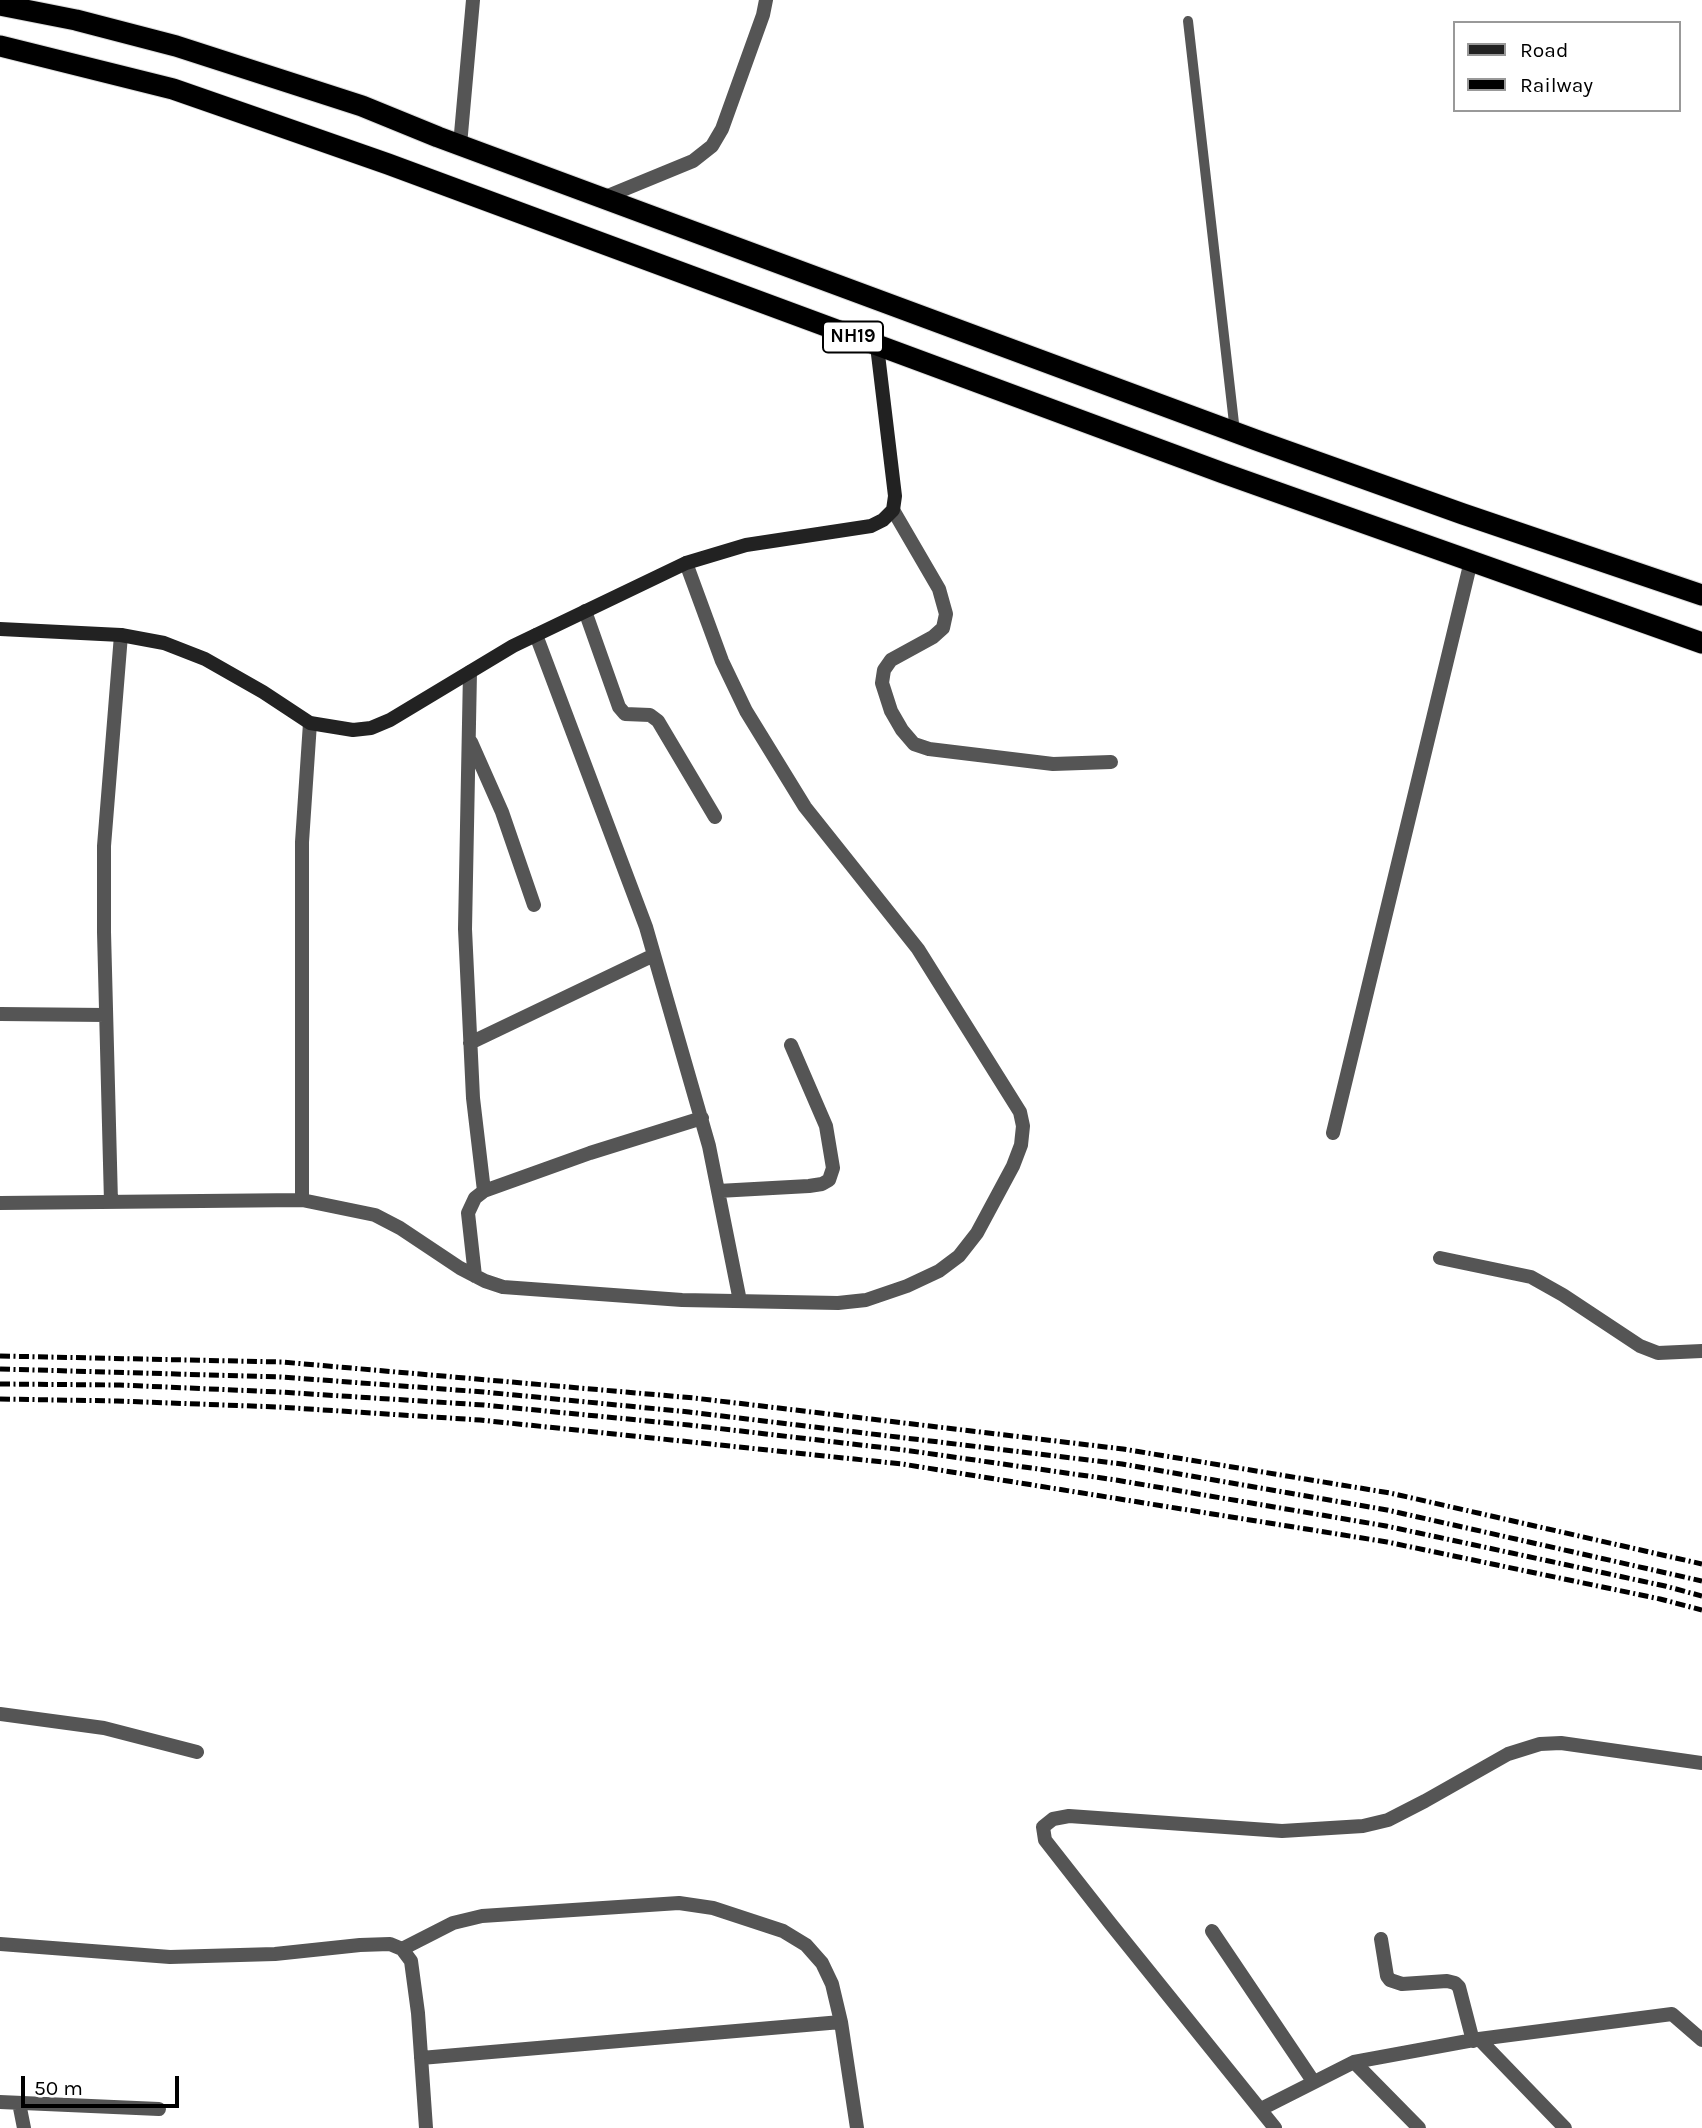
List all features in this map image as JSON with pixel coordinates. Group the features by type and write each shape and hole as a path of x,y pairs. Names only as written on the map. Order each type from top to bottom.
{"highway":[{"name":"NH19","path":"0,5 76,20 188,50 362,106 460,145 1235,432 1702,596"},
{"name":"NH19","path":"0,46 173,89 225,107 401,169 877,346 1702,643"}],"street":[{"path":"460,145 473,0"},
{"path":"603,198 693,161 712,146 722,129 766,0"},
{"path":"0,629 121,635 164,643 205,659 310,723 353,730 371,729 536,635 686,563 746,545 871,526 883,520 893,510 895,496 877,346"},
{"path":"893,510 939,590 946,614 943,628 933,637 891,660 884,670 882,683 891,711 914,744 943,751 1053,764 1111,762"},
{"path":"1332,1133 1471,561"},
{"path":"0,1203 302,1200 375,1215 400,1227 475,1276 503,1287 682,1300 838,1303 866,1300 907,1286 939,1271 959,1256 977,1233 1013,1166 1021,1145 1023,1126 1020,1112 918,949 805,807 746,711 722,661 686,563"},
{"path":"585,611 619,707 625,714 650,715 658,722 715,817"},
{"path":"111,1202 104,846 121,635"},
{"path":"536,635 646,927 702,1118 740,1301"},
{"path":"470,672 464,929 472,1098 484,1191"},
{"path":"302,1200 302,842 310,723"},
{"path":"469,737 502,812 534,905"},
{"path":"470,1042 653,955"},
{"path":"0,1014 106,1015"},
{"path":"718,1191 808,1186 829,1180 833,1168 826,1126 792,1045"},
{"path":"475,1276 468,1213 475,1198 484,1191 590,1153 702,1118"},
{"path":"1440,1258 1531,1277 1640,1346 1658,1353 1702,1351"},
{"path":"0,1714 104,1728 197,1752"},
{"path":"1275,2128 1045,1840 1043,1827 1053,1819 1069,1816 1282,1831 1363,1826 1388,1820 1508,1754 1540,1744 1561,1743 1702,1763"},
{"path":"402,1949 453,1923 482,1916 679,1903 713,1908 783,1931 806,1945 822,1963 832,1984 841,2022 857,2128"},
{"path":"1212,1931 1313,2081"},
{"path":"1381,1939 1390,1980 1402,1984 1447,1981 1459,1987 1476,2040 1565,2128"},
{"path":"0,1944 170,1957 275,1954 360,1945 390,1944 402,1949 411,1961 426,2128"},
{"path":"1261,2109 1354,2062 1476,2040 1672,2014 1702,2039"},
{"path":"421,2058 841,2022"},
{"path":"1354,2062 1419,2128"},
{"path":"0,2102 159,2109"},
{"path":"19,2103 24,2128"}],"lane":[{"path":"1188,21 1235,432"}],"railway":[{"path":"0,1356 282,1362 694,1398 1123,1449 1390,1493 1702,1564"},
{"path":"0,1369 281,1377 484,1392 689,1412 1122,1464 1387,1510 1702,1581"},
{"path":"0,1384 120,1385 484,1405 904,1450 1116,1480 1386,1526 1702,1596"},
{"path":"0,1399 278,1407 480,1420 902,1464 1387,1542 1702,1610"}]}
